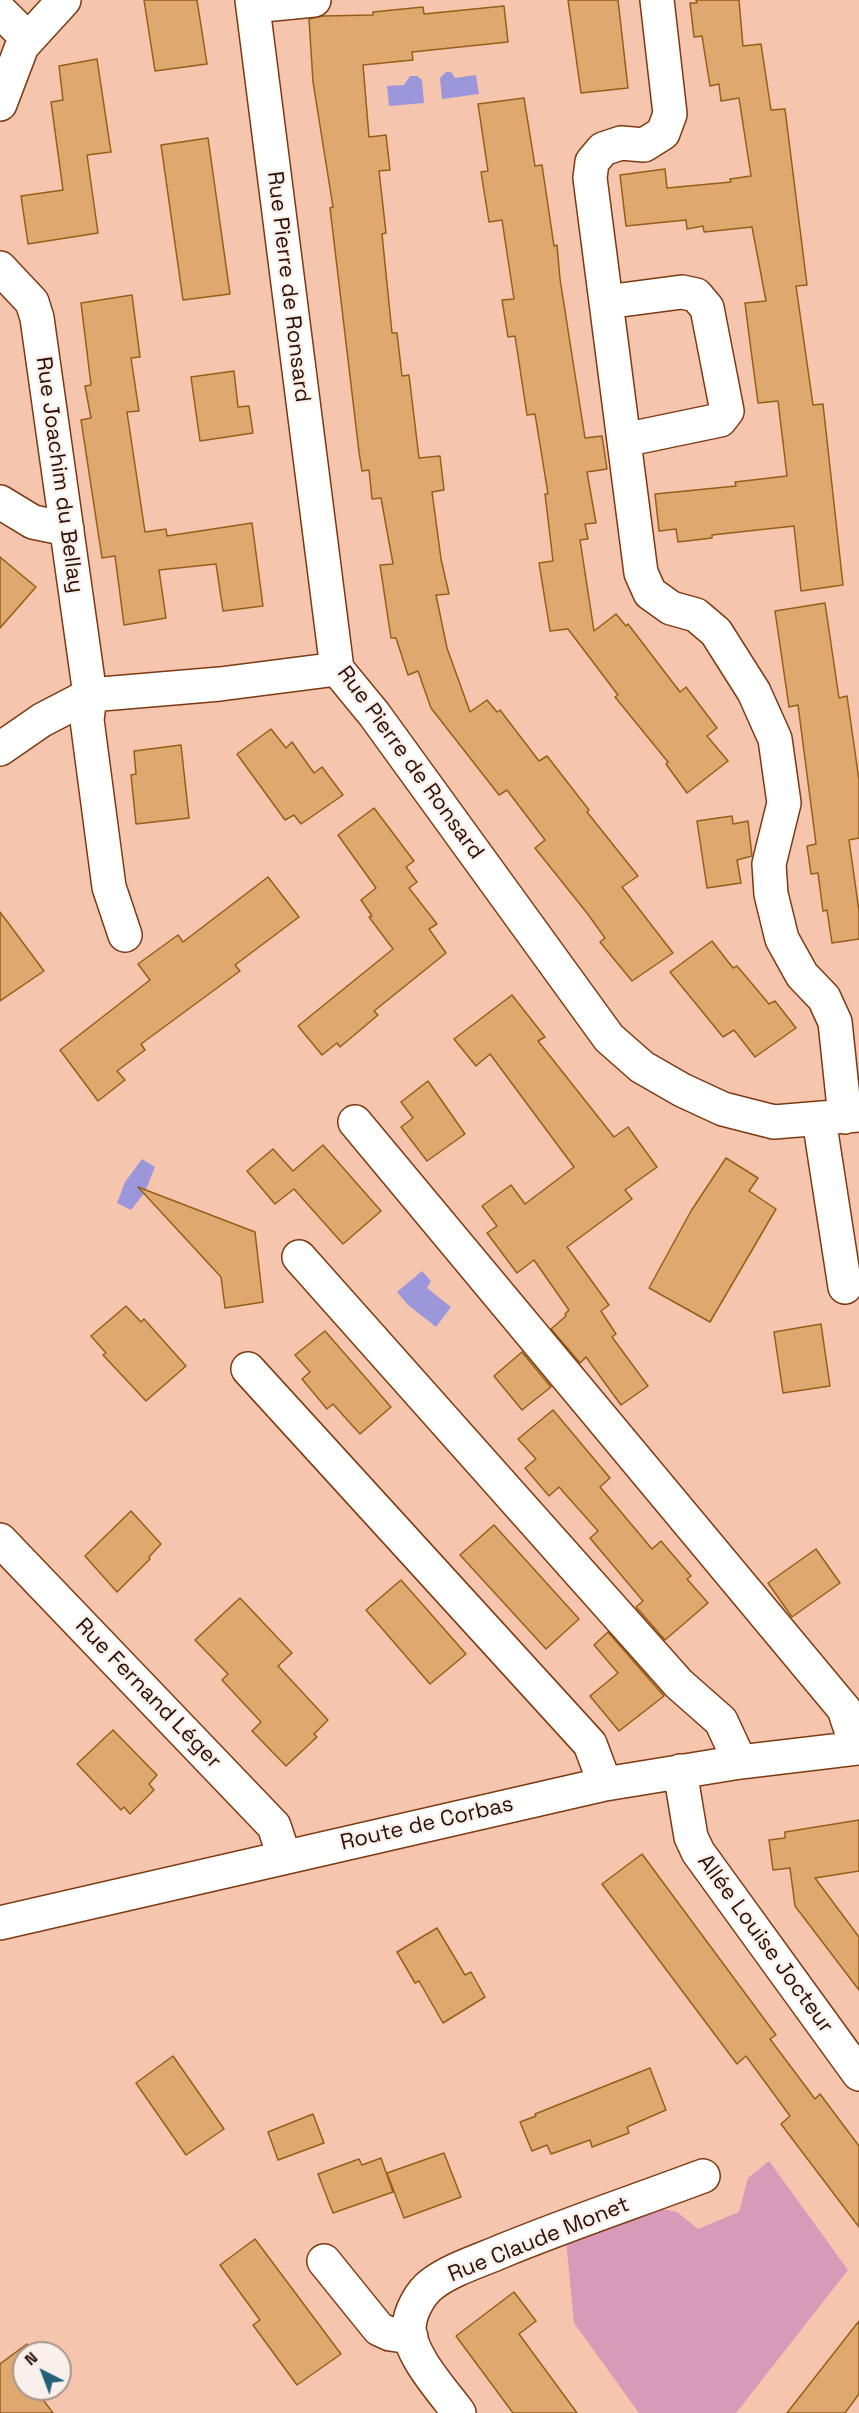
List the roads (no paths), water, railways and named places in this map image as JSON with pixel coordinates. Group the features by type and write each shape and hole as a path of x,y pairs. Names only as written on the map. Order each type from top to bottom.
{"street":[{"path":"0,104 15,60 28,39 64,0"},
{"path":"253,3 314,0"},
{"path":"657,0 670,114 663,133 644,146 621,144 603,149 592,162 590,178 641,573 650,593 671,608 696,615 716,632 754,692 775,739 784,803 769,864 771,894 782,939 802,975 824,998 835,1022 841,1117 845,1287"},
{"name":"Rue Pierre de Ronsard","path":"253,3 337,669 374,714 609,1038 642,1066 682,1090 723,1109 774,1122 841,1117"},
{"path":"0,11 28,39"},
{"name":"Rue Joachim du Bellay","path":"0,268 32,302 35,309 90,695 87,720 109,887 125,934"},
{"path":"606,302 682,292 696,295 707,308 727,411 720,420 624,440"},
{"path":"0,502 33,522 67,530"},
{"path":"0,749 42,720 90,695 220,684 337,669"},
{"path":"355,1122 844,1709 858,1748"},
{"path":"299,1257 679,1684 721,1721 740,1762"},
{"path":"248,1369 590,1743 605,1784"},
{"name":"Rue Fernand Léger","path":"0,1540 274,1826 284,1856"},
{"name":"Route de Corbas","path":"0,1923 605,1784 740,1762 858,1748"},
{"name":"Allée Louise Jocteur","path":"680,1771 691,1838 698,1852 859,2074"},
{"name":"Rue Claude Monet","path":"411,2337 409,2326 419,2299 429,2286 444,2276 517,2245 703,2176"},
{"path":"324,2261 378,2328 390,2334 411,2337 424,2366 459,2413"}]}
